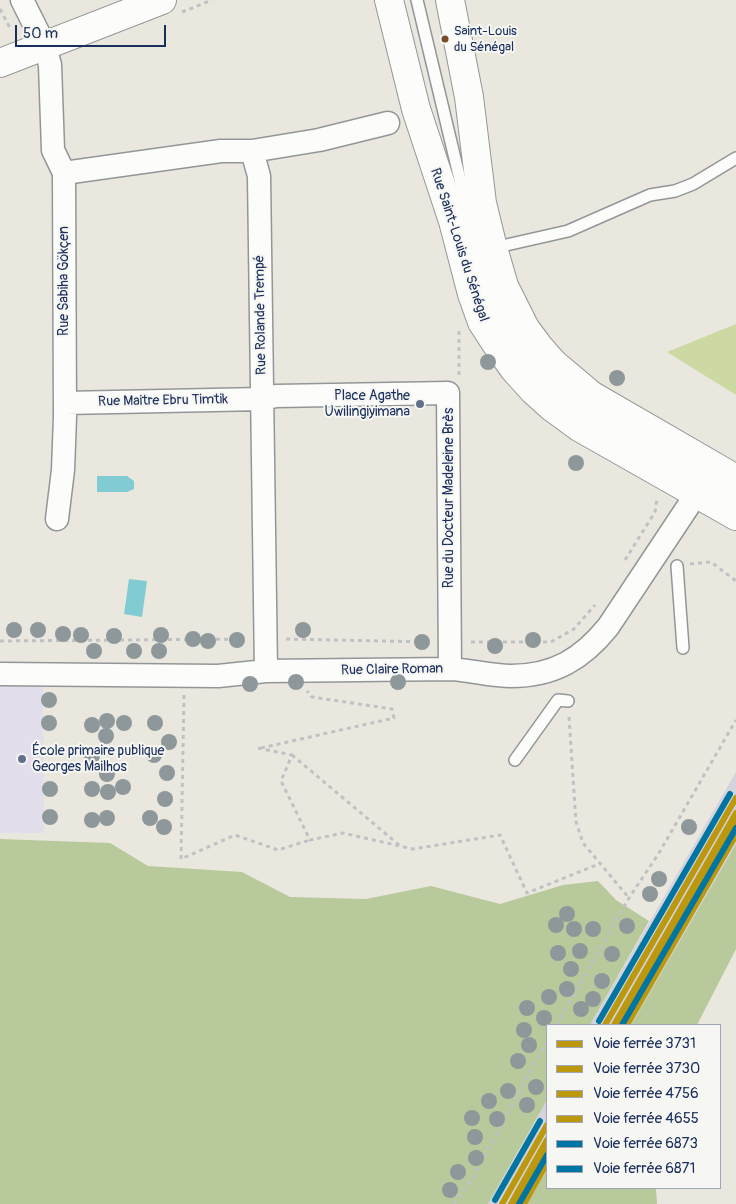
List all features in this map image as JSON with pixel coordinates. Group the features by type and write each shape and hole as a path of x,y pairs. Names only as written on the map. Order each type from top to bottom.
{"street":[{"name":"Rue Sabiha Gökçen","path":"22,0 46,46 50,65 53,150 64,173 65,403 63,470 56,520"},
{"name":"Rue Saint-Louis du Sénégal","path":"389,0 416,109 453,221 472,294 482,322 497,345 514,369 553,408 579,426 736,516"},
{"path":"450,0 468,97 482,203 492,248 504,286 525,328 553,363 591,395 736,479"},
{"path":"0,63 155,1"},
{"path":"64,173 221,151 252,151 319,140 388,123"},
{"name":"Rue Rolande Trempé","path":"252,151 259,176 266,671"},
{"name":"Rue du Docteur Madeleine Brès","path":"262,399 276,396 448,393 450,669"},
{"name":"Rue Maitre Ebru Timtik","path":"65,403 262,399"},
{"name":"Rue Claire Roman","path":"0,674 218,676 266,671 450,669 510,676 549,672 584,653 608,627 697,494"}],"lane":[{"name":"Rue Saint-Louis du Sénégal","path":"418,0 479,259 492,298 514,341 530,362 562,394 607,423 736,498"},
{"path":"492,248 568,231 650,195 674,191 693,184 736,158"},
{"path":"677,566 683,648"},
{"path":"515,760 558,700 568,701"}],"path":[{"path":"0,9 12,31"},
{"path":"448,393 460,380 459,327"},
{"path":"623,562 655,512 656,491"},
{"path":"677,566 711,562 736,581"},
{"name":"Rue Claire Roman","path":"0,641 310,639 551,642 574,629 598,601"},
{"path":"551,642 566,663"},
{"path":"184,688 181,859 235,835 278,850 310,840 343,833 413,849 500,835 527,893 599,864"},
{"path":"304,688 312,697 392,709 394,718 258,748 292,755 400,846"},
{"path":"568,701 576,822 583,843 629,898"},
{"path":"557,1024 629,898 660,853 736,720"},
{"path":"292,755 281,781 310,840"},
{"path":"454,1204 474,1176 546,1043"}],"shaded area":[{"name":"École primaire publique Georges Mailhos","path":"0,686 43,686 44,833 0,833"},
{"path":"736,772 736,844 632,1024 591,1024"},
{"path":"546,1102 546,1172 527,1204 488,1204"}],"green space":[{"path":"736,324 736,395 667,352"},
{"path":"0,839 110,843 148,866 242,872 290,897 366,899 431,886 500,904 563,885 598,881 616,900 649,921 591,1024 546,1024 546,1102 488,1204 0,1204"},
{"path":"736,844 736,949 698,1024 632,1024"},
{"path":"546,1172 546,1189 656,1189 657,1204 527,1204"}],"water":[{"path":"97,476 127,476 134,481 134,489 127,492 97,492"},
{"path":"129,579 147,581 142,617 124,614"}],"rail line":[{"name":"6873","path":"599,1021 730,794"},
{"name":"3731","path":"606,1024 736,798"},
{"name":"4655","path":"615,1024 736,813"},
{"name":"3730","path":"619,1024 736,820"},
{"name":"6871","path":"623,1024 736,828"},
{"name":"4756","path":"628,1024 736,835"},
{"name":"6873","path":"495,1200 540,1121"},
{"name":"3731","path":"502,1204 546,1127"},
{"name":"4655","path":"511,1204 546,1142"},
{"name":"3730","path":"515,1204 546,1151"},
{"name":"6871","path":"519,1204 546,1157"},
{"name":"4756","path":"524,1204 546,1165"}],"place":[{"name":"Saint-Louis du Sénégal","path":"445,39"},
{"name":"Place Agathe Uwilingiyimana","path":"420,404"},
{"name":"École primaire publique Georges Mailhos","path":"22,759"}]}
